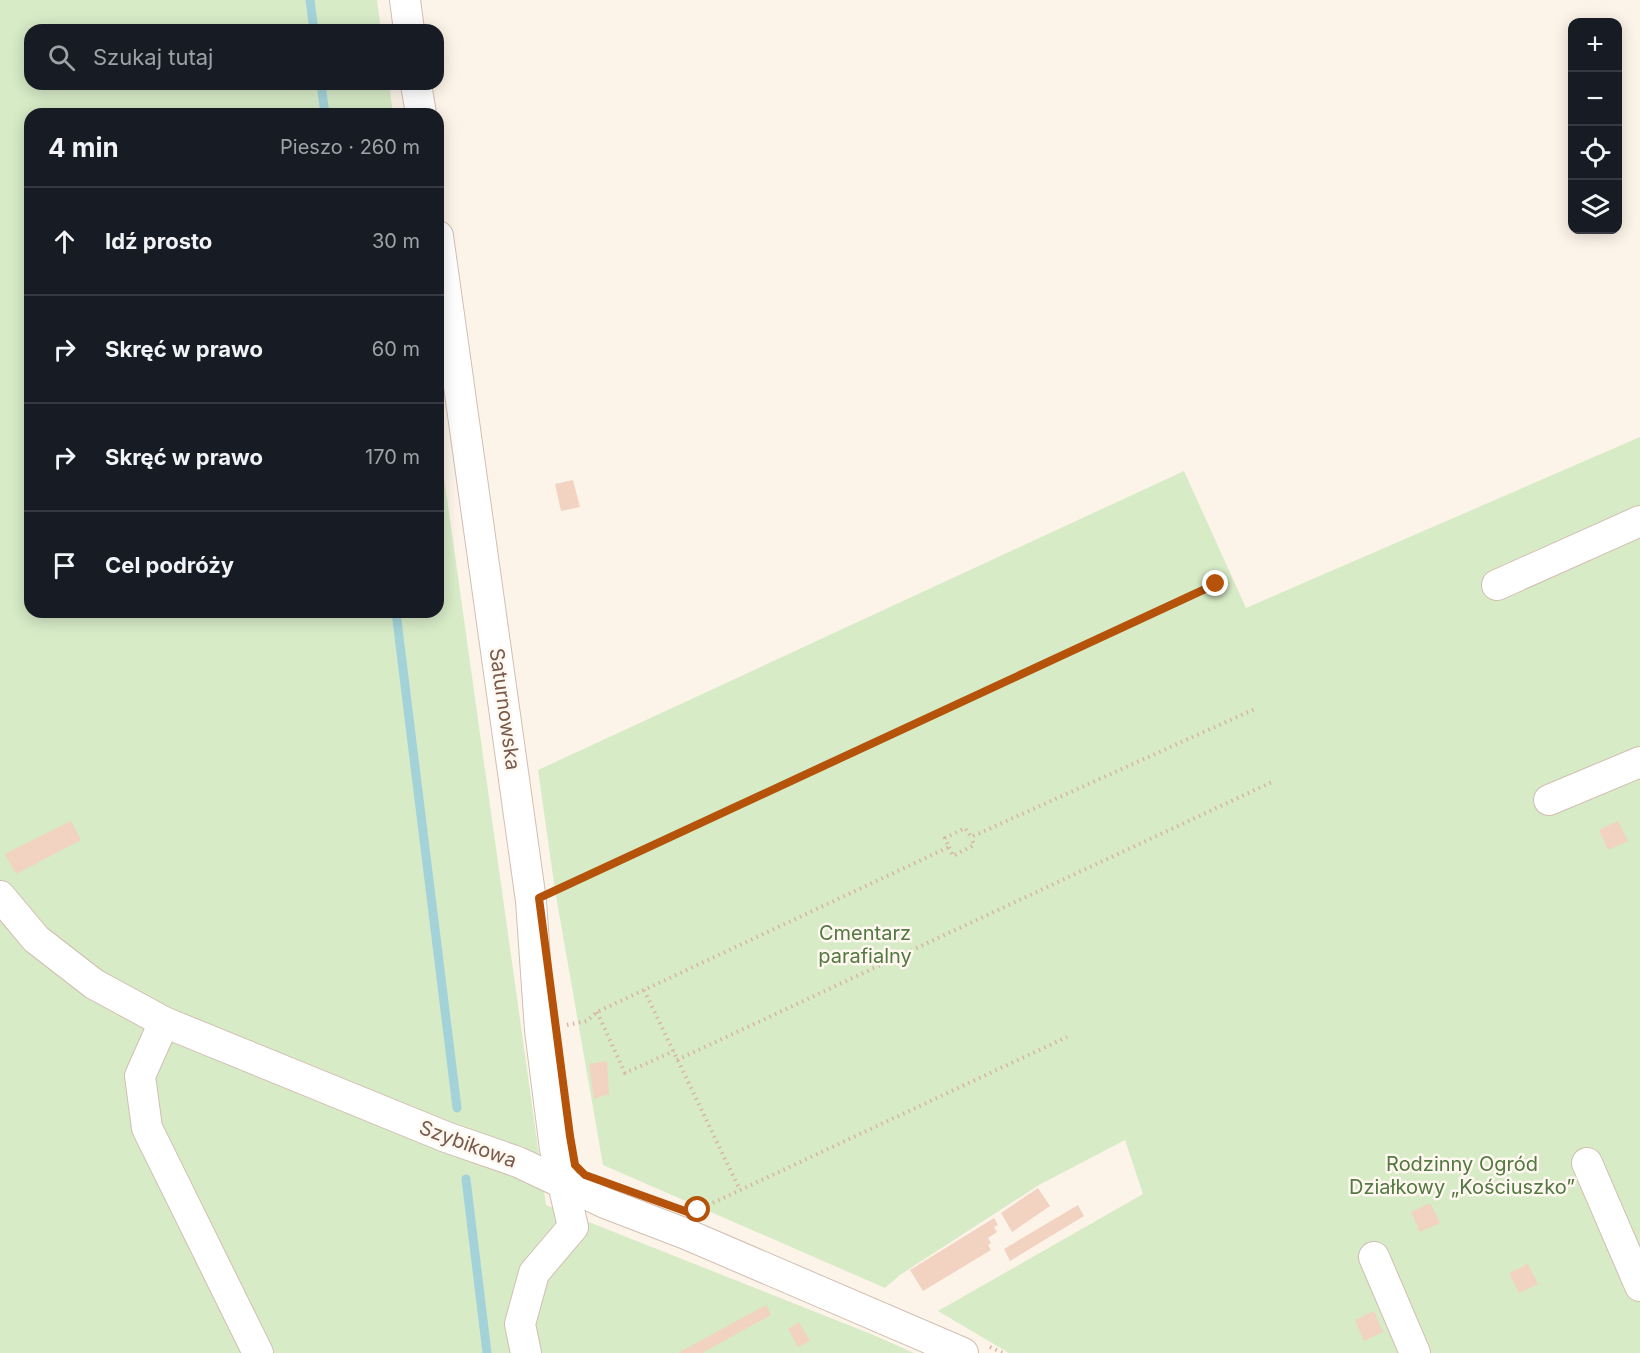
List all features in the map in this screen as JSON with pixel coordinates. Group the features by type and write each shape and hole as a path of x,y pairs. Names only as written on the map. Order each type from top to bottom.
{"street":[{"path":"405,0 408,24"},
{"path":"417,90 420,108"},
{"name":"Saturnowska","path":"444,279 531,901 540,1030 555,1149 573,1227 534,1273 520,1324 526,1353"},
{"path":"1497,585 1640,521"},
{"path":"1549,800 1640,762"},
{"name":"Szybikowa","path":"0,896 36,939 94,984 164,1022 446,1137 518,1162 605,1203 972,1348"},
{"path":"164,1022 140,1076 147,1128 258,1353"},
{"path":"1587,1163 1640,1286"},
{"path":"1374,1257 1415,1353"}],"path":[{"path":"555,890 1216,584"},
{"path":"971,837 1257,708"},
{"path":"678,1060 1272,782"},
{"path":"965,828 974,845 953,856 949,846 945,838 965,828"},
{"path":"674,1051 626,1073 597,1012 949,846"},
{"path":"644,990 740,1190"},
{"path":"698,1210 1067,1037"},
{"path":"972,1348 1003,1353"}],"green space":[{"path":"0,0 377,0 380,24 24,24 24,90 390,90 392,108 24,108 24,618 444,618 444,477 546,1205 914,1353 0,1353"},
{"path":"1640,437 1640,1353 1009,1353 938,1311 1143,1194 1125,1140 1039,1185 900,1275 885,1288 603,1165 555,890 538,770 1184,471 1246,608"}],"building":[{"path":"573,480 580,507 561,511 555,484"},
{"path":"71,821 81,840 16,874 5,854"},
{"path":"1618,821 1628,841 1608,850 1599,830"},
{"path":"607,1061 609,1094 594,1099 589,1064"},
{"path":"1038,1188 1050,1206 1012,1232 1001,1213"},
{"path":"1430,1203 1440,1223 1420,1232 1411,1212"},
{"path":"1078,1205 1084,1216 1010,1261 1004,1249"},
{"path":"994,1218 998,1225 994,1227 997,1232 988,1238 991,1250 923,1291 910,1270"},
{"path":"1528,1264 1538,1284 1519,1293 1509,1273"},
{"path":"766,1305 771,1315 702,1353 678,1353"},
{"path":"1374,1311 1383,1332 1364,1341 1355,1320"},
{"path":"799,1322 810,1341 798,1347 788,1329"}],"waterway":[{"path":"310,0 313,24"},
{"path":"322,90 324,108"},
{"path":"397,618 457,1108"},
{"path":"466,1179 487,1353"}],"route":[{"path":"698,1210 696,1215 585,1175 575,1165 539,898 1216,584"}],"park label":[{"name":"Cmentarz parafialny","path":"865,944"},
{"name":"Rodzinny Ogród Działkowy „Kościuszko”","path":"1462,1176"}]}
